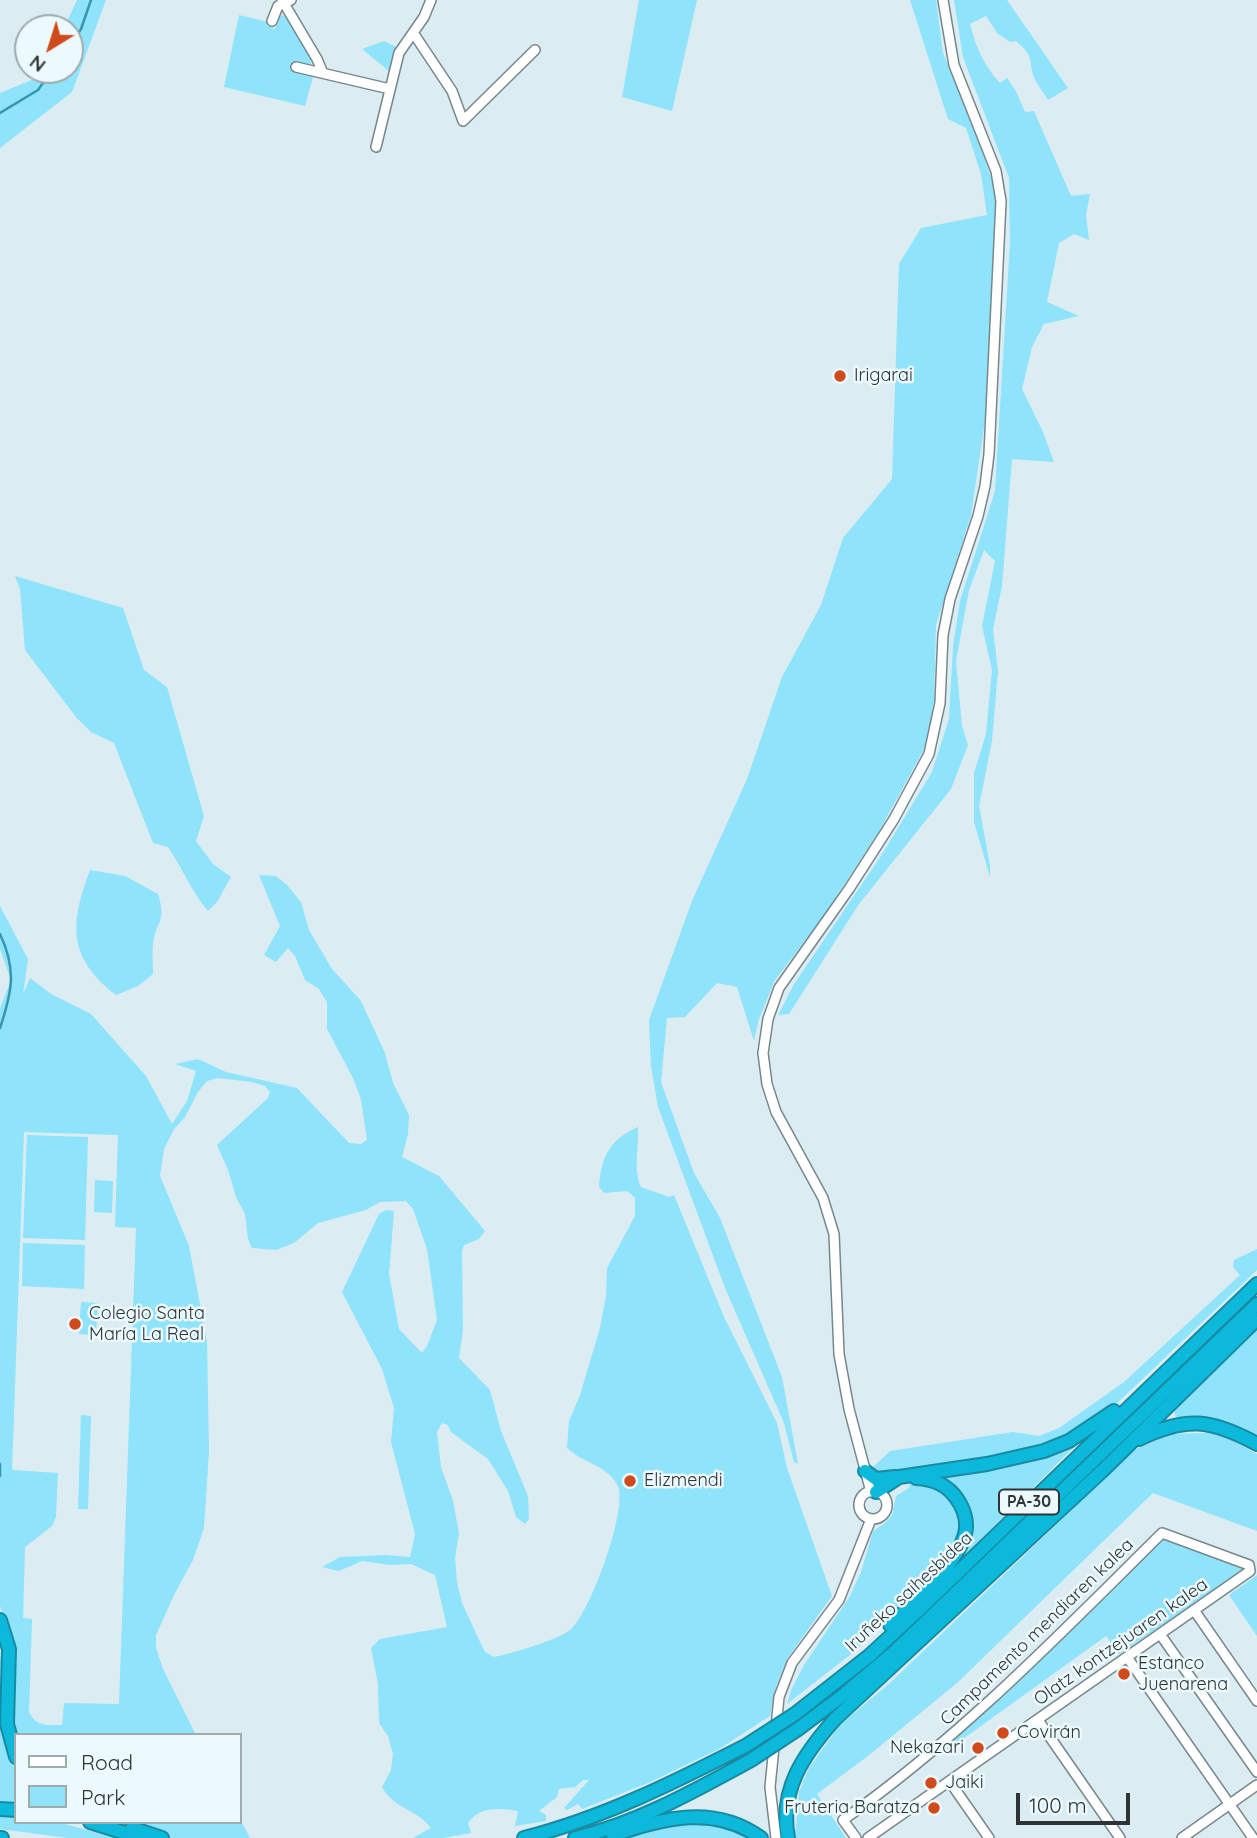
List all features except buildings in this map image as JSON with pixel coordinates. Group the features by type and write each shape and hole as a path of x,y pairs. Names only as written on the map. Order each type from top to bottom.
{"highway":[{"name":"Iruñeko saihesbidea","path":"524,1838 619,1808 747,1745 795,1714 869,1656 922,1607 1257,1284"},
{"name":"Iruñeko saihesbidea","path":"575,1838 638,1817 680,1798 751,1760 812,1720 904,1642 1257,1304"},
{"path":"779,1837 786,1802 797,1770 820,1736 1132,1442 1257,1319"},
{"path":"865,1471 876,1479 895,1477 1017,1459 1069,1441 1112,1413 1170,1358 1202,1336"},
{"path":"1132,1442 1173,1424 1206,1423 1233,1431 1257,1444"},
{"path":"874,1494 895,1477"},
{"path":"812,1701 937,1577 959,1550 965,1535 967,1524 962,1506 951,1489 933,1480 904,1480 874,1494"},
{"path":"0,1620 9,1649 7,1724 14,1750"},
{"path":"812,1720 858,1698"},
{"path":"603,1838 647,1825 695,1817 731,1821 761,1838"},
{"path":"96,1824 141,1838"},
{"path":"120,1824 162,1838"}],"street":[{"path":"376,146 402,47 414,34 430,0"},
{"path":"868,1517 881,1516 886,1511 874,1494 865,1471 839,1354 832,1225 823,1198 776,1112 767,1084 763,1054 768,1019 779,988 849,889 894,818 929,754 940,703 943,635 950,599 985,486 989,454 1001,201 996,171 954,65 943,0"},
{"path":"272,21 278,6 286,1 323,73"},
{"path":"414,34 452,91 463,121 535,50"},
{"path":"296,67 390,89"},
{"path":"858,1447 874,1494"},
{"path":"868,1517 859,1505 874,1494"},
{"path":"779,1837 770,1787 779,1698 792,1664 839,1600 868,1517"},
{"name":"Campamento mendiaren kalea","path":"856,1838 843,1820 893,1785 968,1723 1161,1534 1249,1565"},
{"name":"Olatz kontzejuaren kalea","path":"868,1838 1250,1571 1249,1565"},
{"path":"1194,1610 1257,1701"},
{"path":"1160,1634 1257,1772"},
{"path":"1127,1657 1253,1838"},
{"path":"1038,1720 1120,1838"},
{"path":"950,1782 989,1838"},
{"path":"1182,1838 1257,1785"}],"green space":[{"path":"77,0 106,0 84,60 84,14 70,14"},
{"path":"639,0 697,0 672,111 622,97"},
{"path":"910,0 936,0 943,53 977,136 996,192 985,421 971,515 936,625 934,700 927,744 879,831 821,920 775,980 759,1019 754,1041 737,987 717,983 685,1017 667,1018 661,1082 694,1173 720,1218 782,1377 798,1464 794,1462 784,1423 725,1288 658,1107 651,1066 649,1020 692,901 747,779 782,677 821,605 843,538 892,479 899,264 921,228 987,215 981,174 966,128 948,119"},
{"path":"954,0 1007,0 1068,88 1048,100 1034,78 1028,53 1016,41 1010,42 997,33 986,16 970,24 977,47 989,70 1000,83 1007,78 1025,112 1034,111 1071,196 1090,194 1086,215 1089,240 1074,234 1059,243 1047,302 1079,316 1044,324 1032,347 1022,389 1054,462 1012,459 1002,586 993,629 998,671 992,741 979,806 990,877 974,822 974,773 986,734 992,670 982,626 995,561 984,550 969,590 956,661 962,726 968,745 951,789 859,904 789,1014 778,1015 794,984 881,856 932,772 949,719 953,646 960,601 995,491 1010,242 1009,178 963,57"},
{"path":"239,15 268,22 267,26 273,27 274,30 281,15 288,17 313,60 309,66 293,64 292,68 300,74 313,77 305,106 224,87"},
{"path":"384,41 396,47 390,72 362,49"},
{"path":"22,84 75,84 72,92 0,148 0,93"},
{"path":"15,576 123,608 144,670 167,687 204,816 196,841 213,864 231,877 217,902 208,911 168,847 153,843 114,743 91,732 76,717 25,650 20,589"},
{"path":"90,870 125,876 158,894 160,903 161,916 153,944 153,974 138,986 116,995 88,967 77,939 79,907"},
{"path":"259,875 276,876 301,902 309,930 332,969 361,1001 385,1053 393,1083 409,1115 408,1134 402,1157 439,1176 485,1231 479,1239 464,1245 462,1251 463,1329 459,1358 490,1390 501,1431 528,1496 529,1519 525,1524 516,1517 508,1491 488,1459 451,1432 448,1425 442,1423 437,1432 441,1467 453,1501 459,1533 455,1558 462,1603 485,1652 494,1657 544,1642 570,1630 597,1583 618,1516 620,1498 614,1479 567,1448 569,1421 580,1395 600,1328 606,1296 607,1268 635,1216 635,1198 631,1194 627,1191 604,1193 599,1187 602,1167 614,1143 638,1127 637,1166 641,1187 669,1197 674,1195 724,1317 777,1423 787,1468 832,1596 787,1659 776,1686 770,1716 719,1749 648,1783 582,1809 578,1804 567,1810 564,1808 589,1780 583,1780 575,1787 559,1789 557,1797 539,1811 546,1815 546,1821 515,1826 518,1811 490,1810 478,1814 468,1823 471,1833 443,1838 413,1838 431,1828 393,1800 382,1787 391,1770 393,1754 388,1736 379,1723 378,1684 371,1648 380,1639 447,1627 435,1575 411,1564 390,1565 362,1561 339,1571 322,1567 340,1557 410,1557 415,1534 391,1442 394,1408 382,1369 342,1292 379,1214 386,1210 394,1211 389,1274 399,1329 422,1353 437,1320 427,1249 413,1209 406,1201 380,1202 366,1210 318,1223 294,1243 276,1250 252,1248 248,1239 245,1214 217,1145 268,1098 270,1092 265,1086 252,1082 218,1078 207,1081 185,1117 174,1129 164,1149 160,1176 189,1246 207,1342 209,1451 204,1528 193,1560 156,1635 156,1648 163,1669 195,1733 14,1733 12,1739 8,1628 0,1606 0,1008 11,980 0,949 0,906 28,959 23,994 30,978 51,994 91,1014 146,1076 172,1124 187,1101 196,1071 175,1064 198,1059 226,1072 297,1088 349,1143 361,1144 367,1140 361,1099 327,1029 327,1002 319,989 305,980 295,956 288,948 276,962 264,955 280,926","holes":["24,1132 118,1135 115,1227 136,1228 119,1704 64,1703 62,1725 47,1725 39,1723 29,1712 32,1619 23,1618 25,1547 52,1526 56,1517 58,1473 12,1470"]},
{"path":"27,1135 88,1137 85,1240 23,1238"},
{"path":"95,1180 113,1181 112,1213 94,1212"},
{"path":"23,1243 85,1245 84,1289 22,1286"},
{"path":"1257,1249 1257,1270 1110,1410 1064,1439 983,1460 884,1476 870,1470 890,1451 1013,1432 1039,1436 1059,1428 1124,1382 1240,1275 1233,1267 1234,1260"},
{"path":"81,1302 98,1303 96,1335 79,1334"},
{"path":"1257,1329 1257,1436 1227,1423 1176,1417 1174,1411"},
{"path":"81,1415 91,1416 88,1509 78,1509"},
{"path":"1170,1434 1223,1435 1257,1454 1257,1531 1153,1493 957,1683 817,1794 846,1838 794,1838 792,1832 796,1828 799,1792 809,1768 840,1725 891,1682 1073,1509 1107,1471 1134,1450"},
{"path":"1083,1438 951,1569 966,1537 970,1516 960,1498 933,1475 1003,1467 1034,1459"},
{"path":"922,1482 934,1484 956,1505 962,1525 959,1541 947,1560 855,1651 787,1704 804,1665 850,1596 861,1572 873,1531 892,1515 896,1496 909,1488 909,1485"},
{"path":"1164,1537 1243,1564 1244,1570 1119,1654 1106,1636 942,1754 939,1751 980,1715"},
{"path":"1257,1575 1257,1636 1229,1595"},
{"path":"3,1635 5,1739 14,1762 14,1806 0,1804 0,1662"},
{"path":"0,1815 14,1817 14,1824 65,1824 116,1838 68,1838 0,1829"},
{"path":"242,1823 250,1838 170,1838 128,1824"},
{"path":"698,1823 736,1828 752,1838 625,1838 663,1827"}],"waterway":[{"path":"84,20 91,0"},
{"path":"0,113 38,90 42,84"},
{"path":"0,934 11,970 10,992 0,1028"},
{"path":"0,1464 0,1476"}],"place":[{"name":"Irigarai","path":"840,376"},
{"name":"Colegio Santa María La Real","path":"75,1324"},
{"name":"Elizmendi","path":"630,1481"},
{"name":"Estanco Juenarena","path":"1124,1674"},
{"name":"Covirán","path":"1003,1733"},
{"name":"Nekazari","path":"978,1748"},
{"name":"Jaiki","path":"931,1783"},
{"name":"Fruteria Baratza","path":"934,1808"}]}
